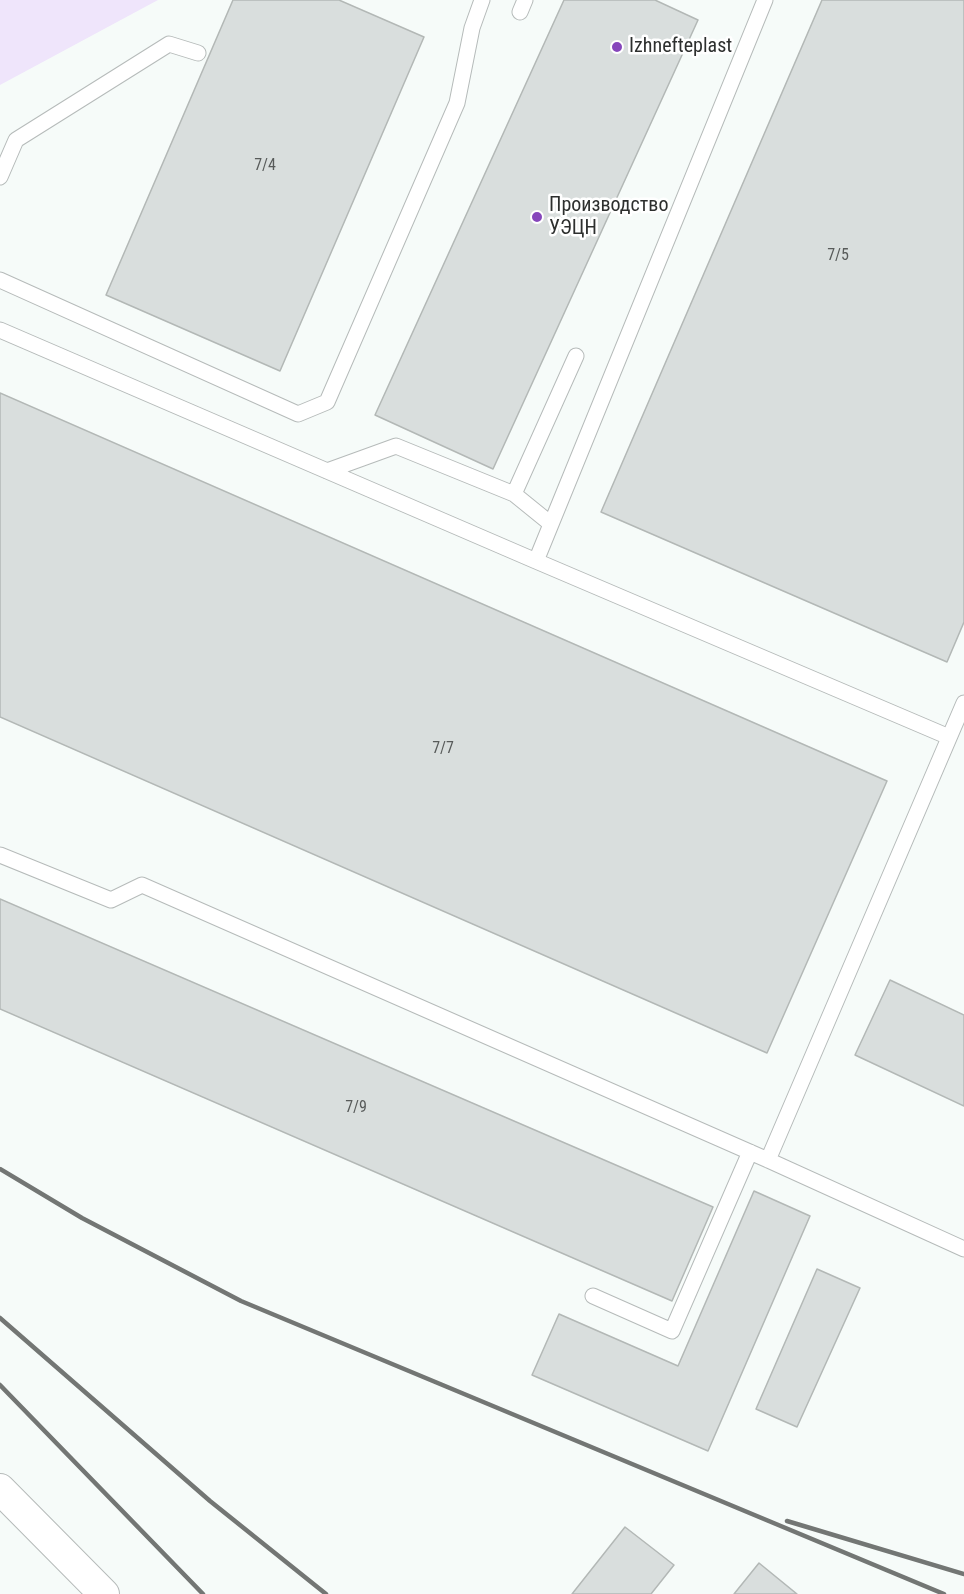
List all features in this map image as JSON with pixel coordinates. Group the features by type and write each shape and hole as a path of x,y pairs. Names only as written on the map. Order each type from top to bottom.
{"street":[{"path":"0,1489 104,1594"}],"lane":[{"path":"0,280 298,414 327,402 457,103 472,28 482,0"},
{"path":"536,561 765,0"},
{"path":"0,177 16,140 25,134 169,44 198,53"},
{"path":"0,330 950,737"},
{"path":"514,494 576,356"},
{"path":"327,471 396,446 514,494 551,524"},
{"path":"768,1160 964,703"},
{"path":"0,855 111,900 142,885 750,1152 964,1249"},
{"path":"593,1296 672,1331 750,1152"}],"shaded area":[{"path":"0,0 158,0 0,85"}],"building":[{"path":"233,0 339,0 424,37 280,371 106,295"},
{"name":"Производство УЭЦН","path":"564,0 655,0 698,20 493,469 375,415"},
{"path":"822,0 964,0 964,622 947,662 601,512"},
{"path":"0,393 887,781 767,1053 0,717"},
{"path":"0,899 713,1207 672,1301 0,1009"},
{"path":"890,980 964,1015 964,1106 855,1055"},
{"path":"754,1191 810,1216 708,1451 532,1375 559,1314 678,1366"},
{"path":"817,1269 860,1288 797,1427 756,1409"},
{"path":"625,1527 674,1565 651,1594 572,1594"},
{"path":"759,1563 797,1594 734,1594"}],"railway":[{"path":"0,1169 82,1218 241,1301 944,1594"},
{"path":"0,1318 210,1501 326,1594"},
{"path":"0,1385 203,1594"},
{"path":"787,1521 964,1574"}],"place":[{"name":"Izhnefteplast","path":"617,47"},
{"name":"Производство УЭЦН","path":"537,217"}]}
